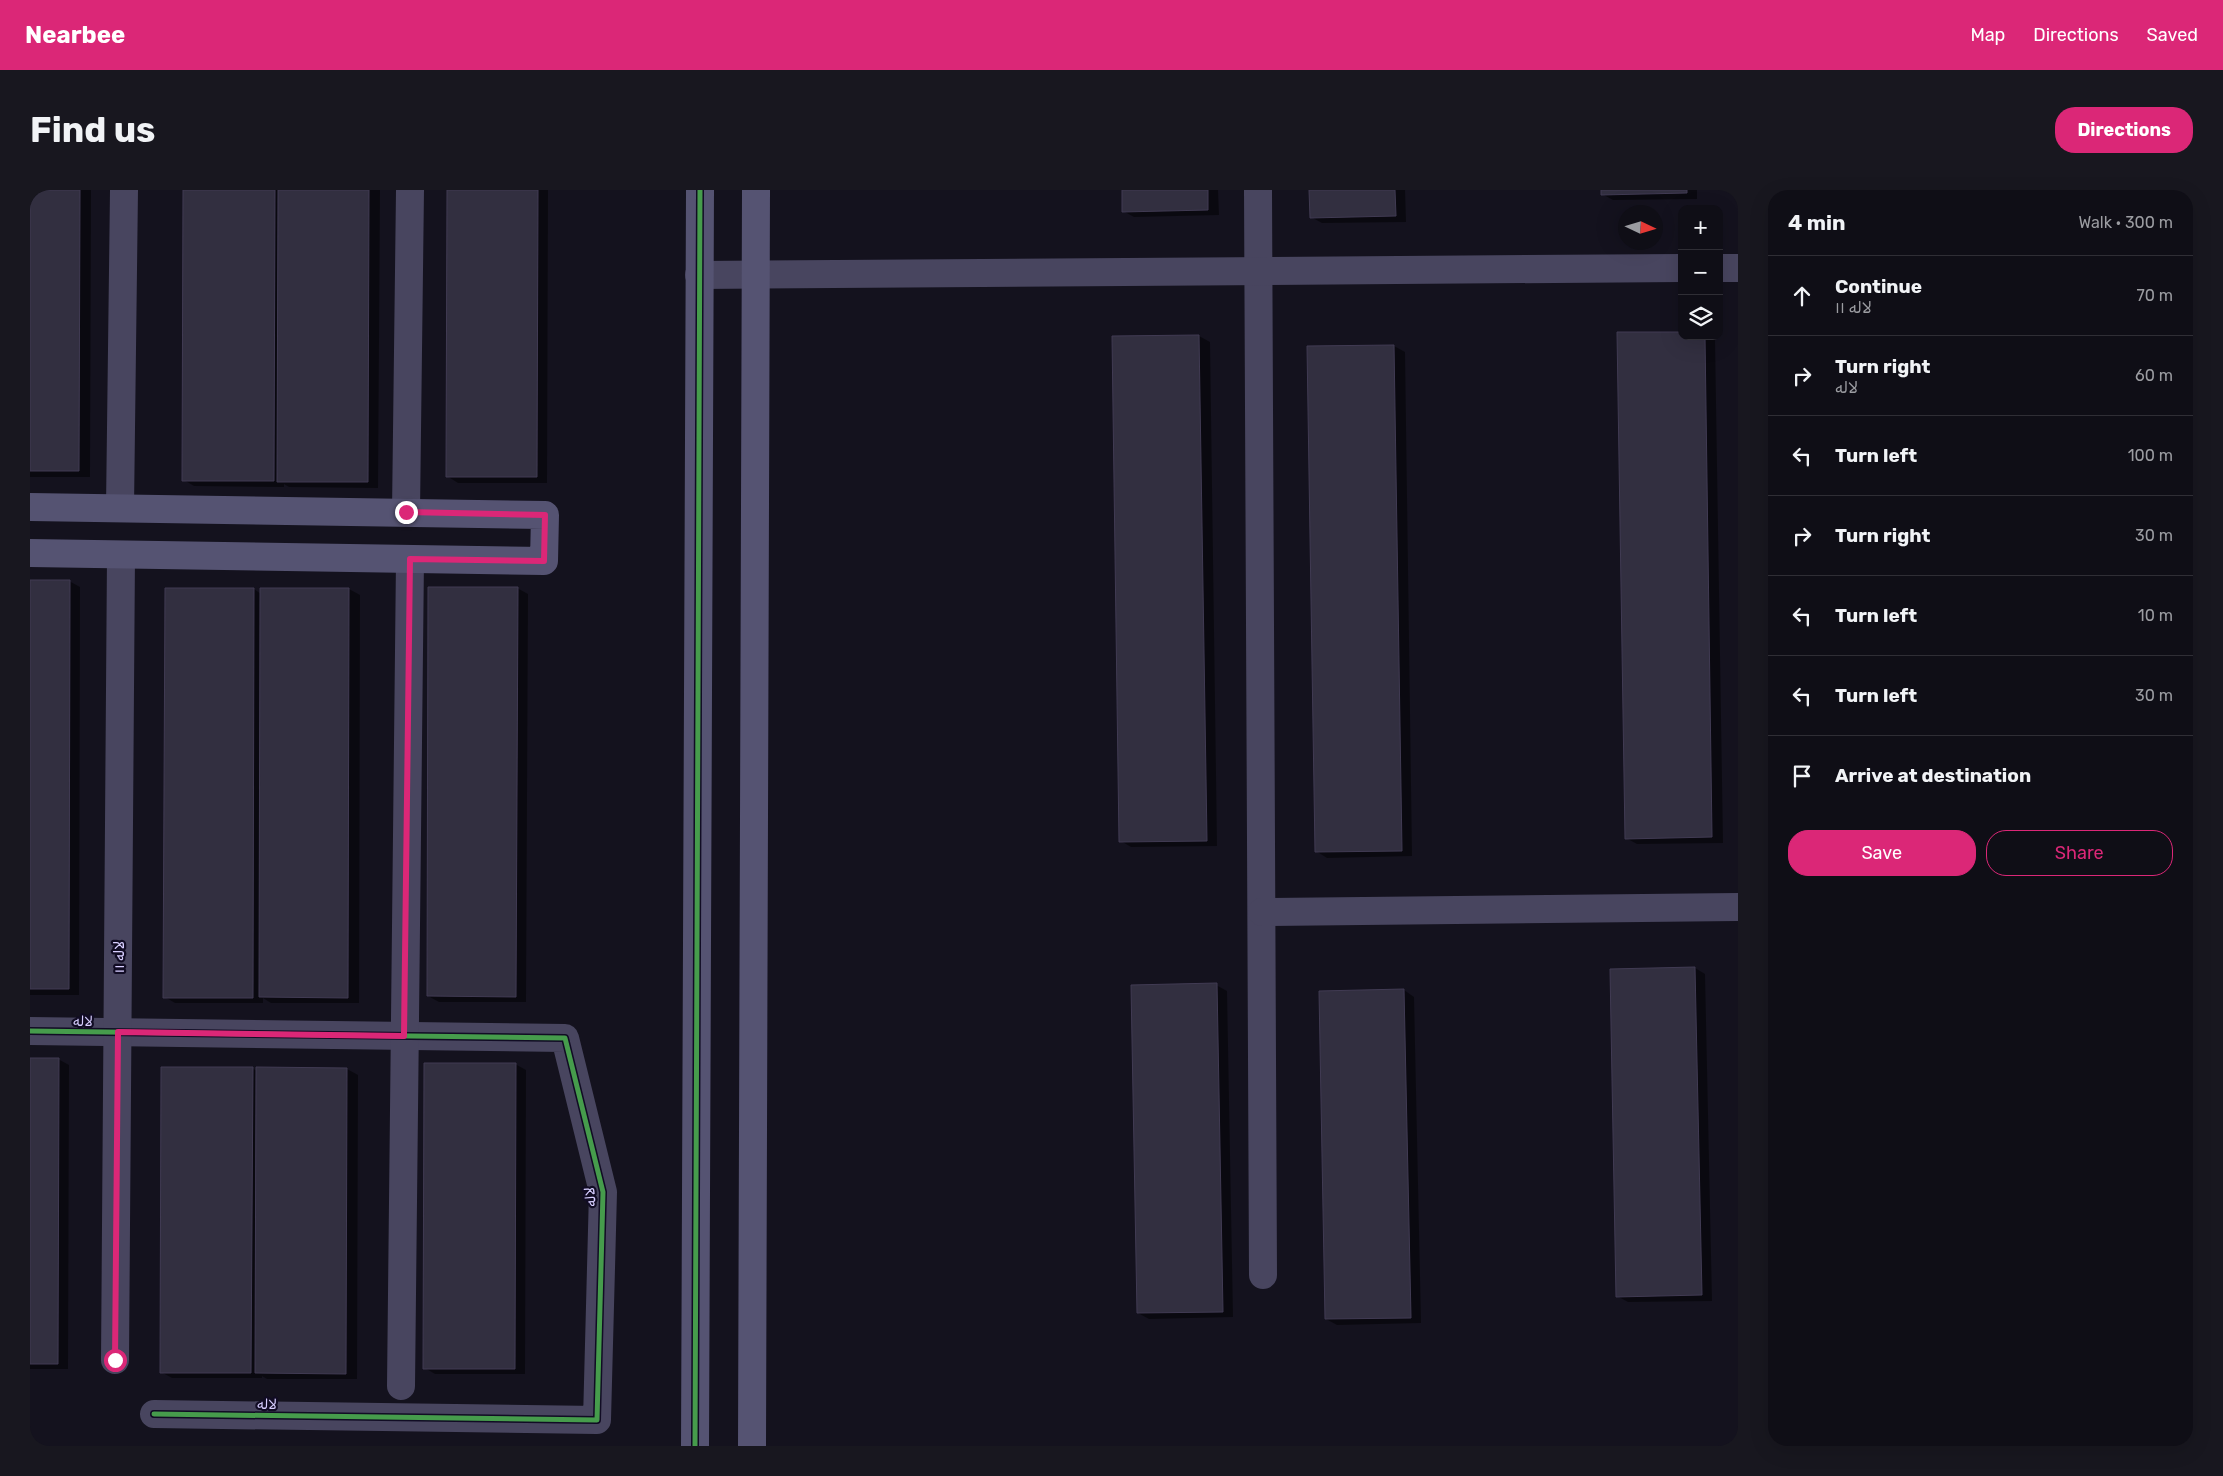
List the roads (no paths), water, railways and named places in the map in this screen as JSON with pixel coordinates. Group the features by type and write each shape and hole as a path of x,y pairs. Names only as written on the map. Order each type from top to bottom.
{"street":[{"path":"120,508 124,190"},
{"path":"406,512 410,190"},
{"path":"695,1446 700,190"},
{"path":"752,1446 756,190"},
{"path":"1258,190 1263,1275"},
{"path":"699,276 756,274 1678,268"},
{"path":"1723,268 1738,268"},
{"path":"30,507 545,515 544,561 30,553"},
{"name":"لاله ۱۱","path":"115,1360 121,555"},
{"path":"401,1386 410,559"},
{"path":"1262,912 1738,907"},
{"name":"لاله","path":"30,1031 565,1038 603,1192 597,1420 154,1414"}]}
